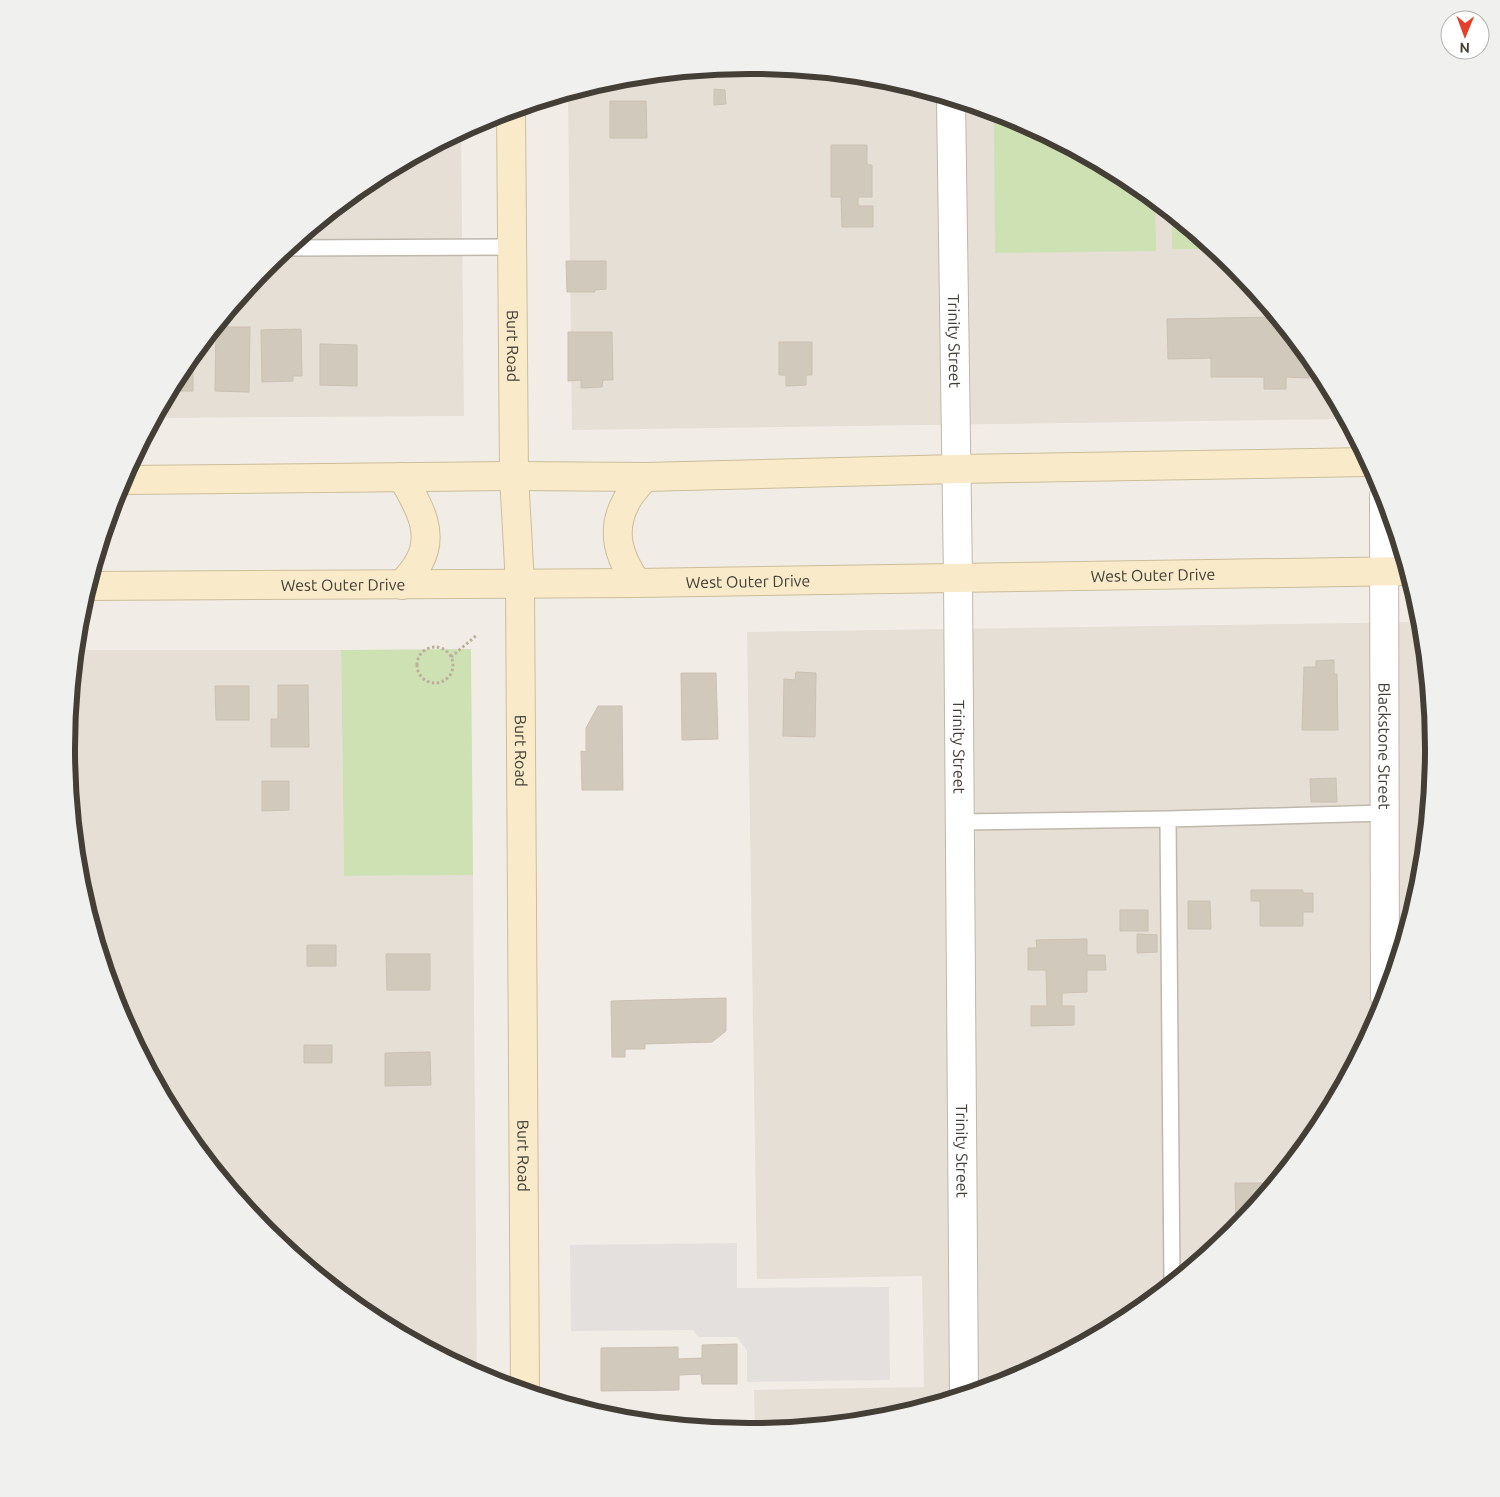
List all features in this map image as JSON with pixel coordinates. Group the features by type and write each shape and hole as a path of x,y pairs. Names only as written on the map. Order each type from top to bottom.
{"main road":[{"name":"Burt Road","path":"511,118 514,476 520,584 525,1384"},
{"path":"132,480 514,476 645,477 956,469 1360,462"},
{"path":"402,477 421,509 426,537 420,562 402,585"},
{"path":"637,583 625,566 618,546 617,524 626,502 645,477"},
{"name":"West Outer Drive","path":"95,586 637,583 1395,571"}],"street":[{"name":"Trinity Street","path":"952,105 958,578 964,1388"},
{"name":"Blackstone Street","path":"1385,976 1384,813 1395,571 1390,534"}],"lane":[{"path":"298,248 513,247"},
{"path":"959,822 1384,813"},
{"path":"1168,819 1172,1275"}],"path":[{"path":"451,657 477,635"},
{"path":"435,647 444,650 451,657 453,666 450,675 444,681 434,684 426,681 419,675 416,666 418,657 425,649 435,647"}],"shaded area":[{"path":"750,74 794,75 838,80 882,87 925,97 1008,125 1048,143 1087,164 1125,187 1161,213 1227,271 1285,338 1311,374 1338,419 572,430 568,99 618,87 662,80 706,75"},
{"path":"461,139 464,416 162,418 189,374 215,338 273,271 305,241 375,187 413,164"},
{"path":"1413,622 1423,704 1425,748 1419,837 1402,923 1389,965 1355,1047 1334,1086 1311,1123 1257,1193 1227,1226 1161,1284 1125,1310 1048,1354 1008,1372 925,1400 882,1410 794,1422 755,1423 754,1390 924,1387 922,1276 757,1279 747,632"},
{"path":"83,650 341,650 344,876 473,875 477,1365 413,1333 375,1310 305,1256 273,1226 215,1159 189,1123 166,1086 145,1047 111,965 98,923 88,880 81,837 75,748"},
{"path":"737,1243 737,1288 889,1287 890,1380 747,1382 747,1351 737,1337 698,1337 693,1330 571,1331 570,1245"}],"green space":[{"path":"994,120 1048,143 1087,164 1125,187 1155,209 1156,251 995,253"},
{"path":"1172,222 1204,249 1172,249"},
{"path":"471,649 473,875 344,876 341,650"}],"building":[{"path":"714,89 725,90 726,104 714,105"},
{"path":"610,101 646,101 647,138 610,138"},
{"path":"831,145 867,145 867,165 872,165 872,197 858,197 858,206 873,206 873,227 842,227 841,197 831,197"},
{"path":"566,261 606,261 606,289 595,290 595,292 567,292"},
{"path":"1268,317 1309,371 1309,378 1286,377 1286,389 1264,389 1264,377 1211,377 1211,358 1168,359 1167,319"},
{"path":"224,327 250,327 249,392 215,391 216,337"},
{"path":"301,329 302,376 293,376 293,381 262,382 261,330"},
{"path":"568,332 612,332 613,380 603,380 602,387 581,388 581,380 568,381"},
{"path":"779,342 812,342 812,375 806,375 806,385 786,386 786,375 779,375"},
{"path":"320,344 357,345 357,386 320,385"},
{"path":"193,368 193,391 178,391"},
{"path":"1334,660 1334,674 1337,674 1338,730 1302,730 1304,667 1316,667 1316,661"},
{"path":"796,672 816,673 815,737 783,736 784,679 795,680"},
{"path":"681,673 716,673 718,739 682,740"},
{"path":"278,685 308,685 309,747 271,747 271,719 278,719"},
{"path":"215,686 249,686 249,720 216,720"},
{"path":"598,706 622,706 623,790 582,790 581,751 586,752 586,728"},
{"path":"1336,778 1337,802 1311,802 1310,779"},
{"path":"262,781 289,781 289,810 262,811"},
{"path":"1251,890 1303,890 1303,893 1313,893 1313,912 1303,912 1303,926 1260,926 1260,901 1251,901"},
{"path":"1188,901 1210,901 1211,929 1188,929"},
{"path":"1120,910 1148,910 1148,931 1120,931"},
{"path":"1137,934 1157,935 1157,952 1137,953"},
{"path":"1087,939 1087,955 1105,955 1106,970 1087,970 1087,992 1062,993 1062,1006 1074,1006 1074,1025 1031,1026 1031,1006 1047,1006 1046,970 1028,970 1028,948 1037,948 1036,940"},
{"path":"307,945 336,945 336,966 307,966"},
{"path":"386,954 430,954 430,990 387,990"},
{"path":"726,998 726,1031 712,1042 645,1044 645,1049 625,1049 625,1057 612,1057 611,1001"},
{"path":"304,1045 332,1045 332,1063 304,1063"},
{"path":"430,1052 431,1085 385,1086 385,1053"},
{"path":"1235,1183 1265,1183 1257,1193 1236,1216"},
{"path":"737,1344 737,1384 702,1384 701,1374 679,1375 679,1390 601,1391 601,1348 678,1347 678,1359 702,1358 702,1345"}]}
